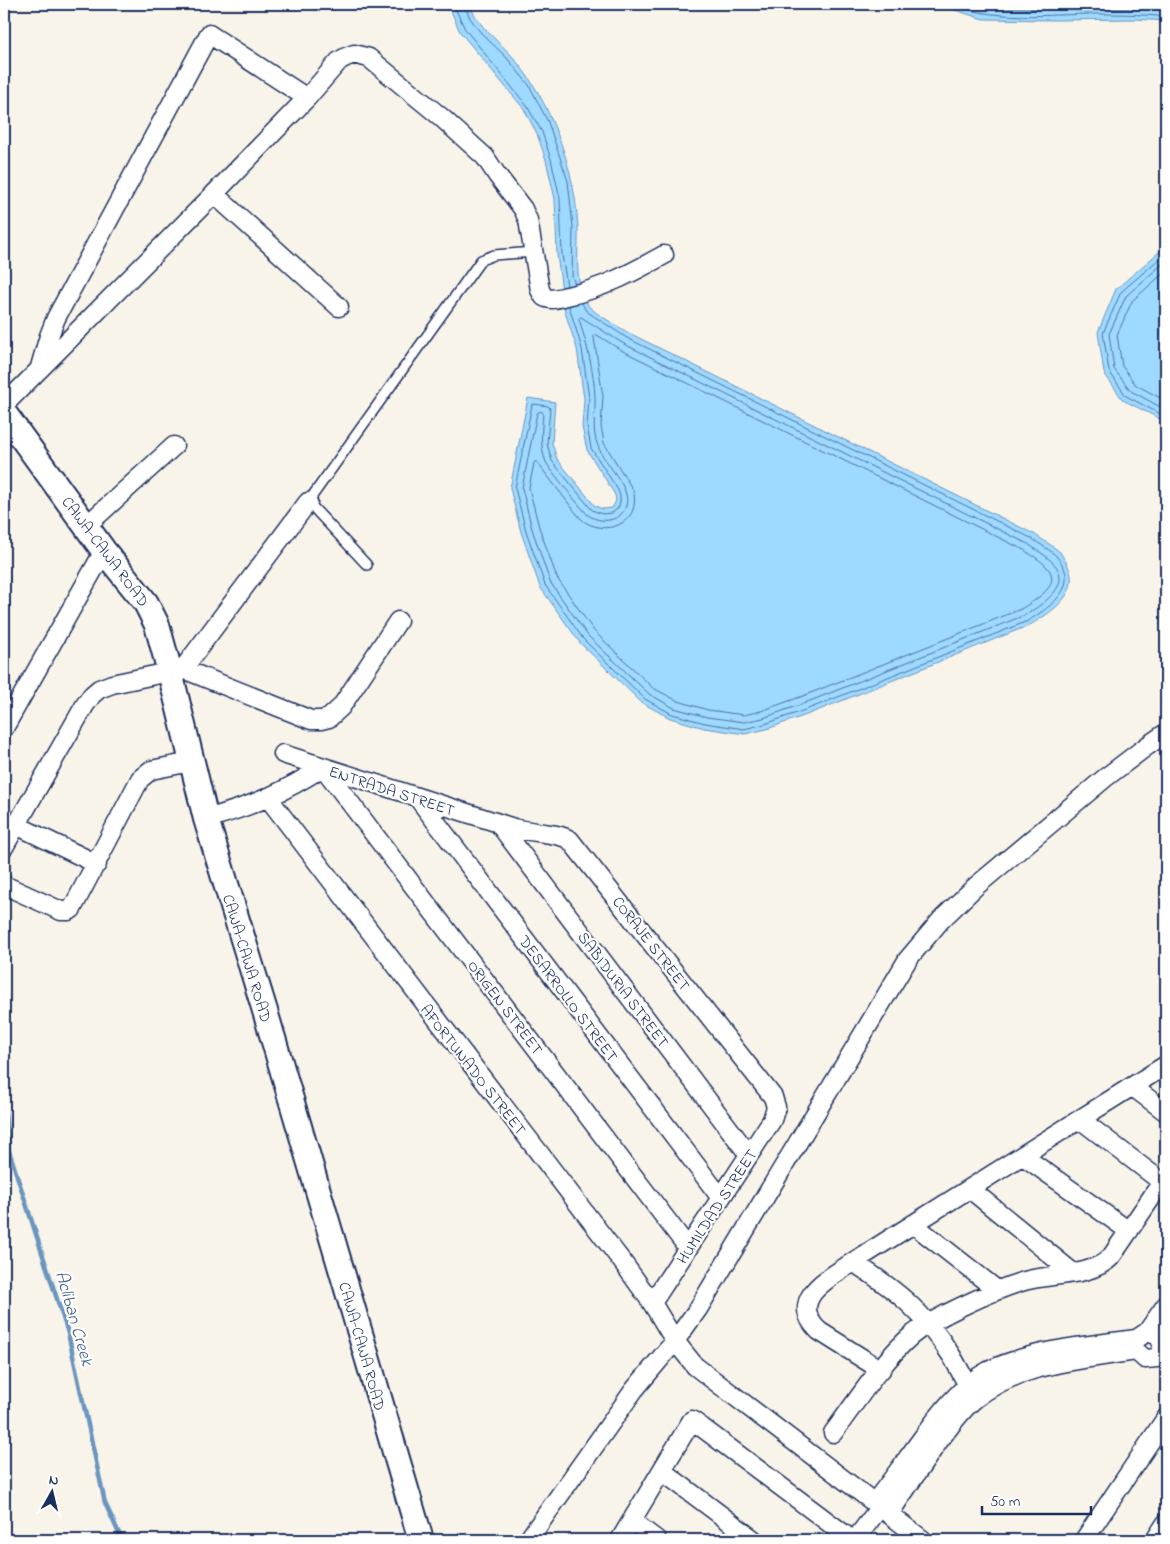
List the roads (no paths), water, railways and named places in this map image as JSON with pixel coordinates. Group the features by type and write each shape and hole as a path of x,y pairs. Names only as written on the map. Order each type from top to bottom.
{"street":[{"path":"39,370 56,318 209,34 307,98"},
{"path":"4,405 214,194 307,98 339,61 354,54 369,58 433,110 485,157 523,209 528,220 541,294 548,299 586,292 626,275 664,255"},
{"path":"214,194 339,307"},
{"name":"CAWA-CAWA ROAD","path":"4,413 104,551 146,603 176,670 192,762 206,819 268,1021 421,1540"},
{"path":"86,526 174,446"},
{"path":"176,670 308,502"},
{"path":"4,728 104,551"},
{"path":"4,847 92,695 99,688 176,670 311,720 321,720 329,718 341,707 398,621"},
{"path":"528,1540 620,1408 675,1341 698,1309 908,959 941,920 975,887 1105,778 1166,733"},
{"path":"283,754 323,767"},
{"path":"4,885 61,911 69,911 75,906 140,779 151,770 192,762"},
{"name":"ENTRADA STREET","path":"206,819 269,798 304,780 323,767 499,824"},
{"name":"ORIGEN STREET","path":"323,767 688,1248"},
{"name":"AFORTUNADO STREET","path":"269,798 464,1056 595,1225 652,1303 675,1341 694,1366 923,1540"},
{"name":"DESARROLLO STREET","path":"417,798 721,1198"},
{"name":"CORAJE STREET","path":"499,824 527,832 563,836 570,840 773,1097 776,1107"},
{"name":"SABIDURIA STREET","path":"499,824 749,1155"},
{"path":"16,825 96,864"},
{"path":"881,1370 819,1331 812,1324 807,1316 809,1299 814,1291 826,1280 913,1224 1166,1065"},
{"path":"1133,1087 1166,1112"},
{"name":"HUMILDAD STREET","path":"652,1303 772,1120 776,1107"},
{"path":"834,1433 903,1344 928,1324 997,1290 1038,1278 1095,1268 1104,1264 1111,1257 1164,1184 1081,1120"},
{"path":"1023,1156 1129,1231"},
{"path":"970,1189 1072,1272"},
{"path":"913,1224 997,1290"},
{"path":"854,1262 898,1292 928,1324 950,1354 972,1392"},
{"path":"620,1540 692,1420 853,1540 881,1508 940,1413 972,1392 1028,1372 1140,1340 1166,1305"},
{"path":"1084,1540 1166,1418"},
{"path":"662,1471 754,1540"},
{"path":"632,1521 657,1540"},
{"path":"1155,1540 1166,1523"}],"lane":[{"path":"367,565 308,502 481,260 489,256 534,252"}],"water":[{"path":"448,4 469,4 483,27 524,71 548,112 562,147 573,186 578,227 580,286 583,296 591,308 629,333 1034,534 1060,552 1071,573 1071,583 1063,600 1030,625 809,714 767,729 745,734 704,728 670,718 642,703 580,643 540,587 521,532 510,488 528,398 555,402 552,443 557,459 595,506 603,509 612,508 616,501 614,493 587,450 582,427 584,399 577,349 565,312 557,255 555,199 546,160 537,134 524,109 460,32"},
{"path":"943,4 1166,4 1166,21 1135,19 983,19"},
{"path":"1166,246 1166,422 1123,400 1104,373 1098,332 1116,289"}],"waterway":[{"name":"Acliban Creek","path":"4,1103 9,1151 68,1333 105,1503 122,1540"}]}
